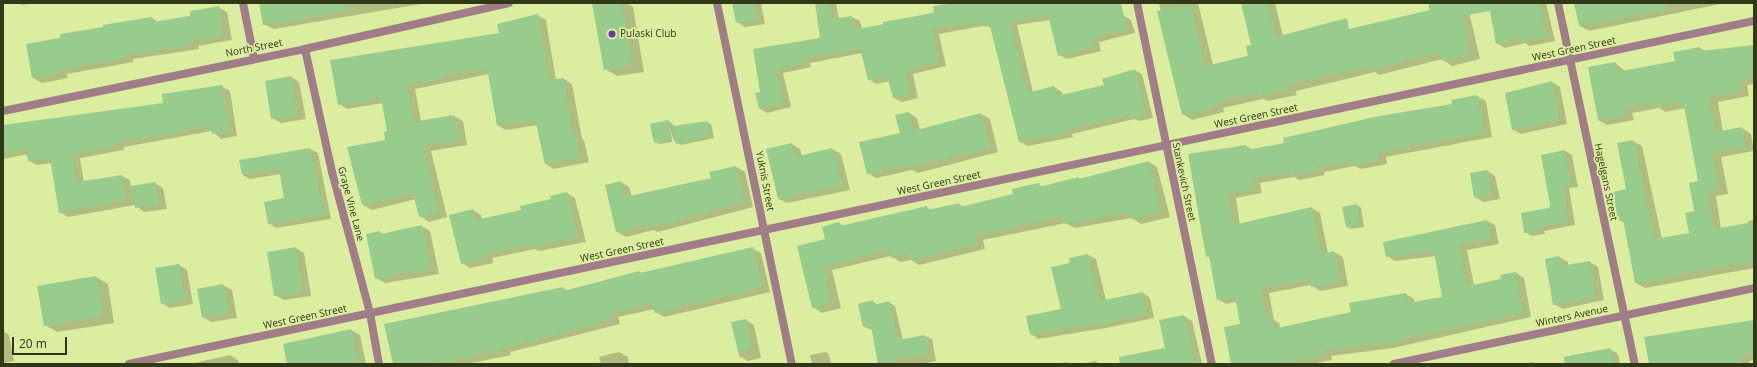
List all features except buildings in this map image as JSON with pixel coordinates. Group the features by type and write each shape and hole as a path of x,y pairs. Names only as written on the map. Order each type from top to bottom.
{"street":[{"path":"243,3 254,58"},
{"name":"North Street","path":"3,111 254,58 305,49 509,3"},
{"name":"Yuknis Street","path":"717,3 792,364"},
{"name":"Stankevich Street","path":"1137,3 1212,364"},
{"name":"Hagelgans Street","path":"1558,3 1635,364"},
{"name":"West Green Street","path":"129,364 1754,21"},
{"name":"Grape Vine Lane","path":"305,49 332,172 370,313 378,364"},
{"name":"Winters Avenue","path":"1394,364 1754,288"}],"place":[{"name":"Pulaski Club","path":"612,34"}]}
